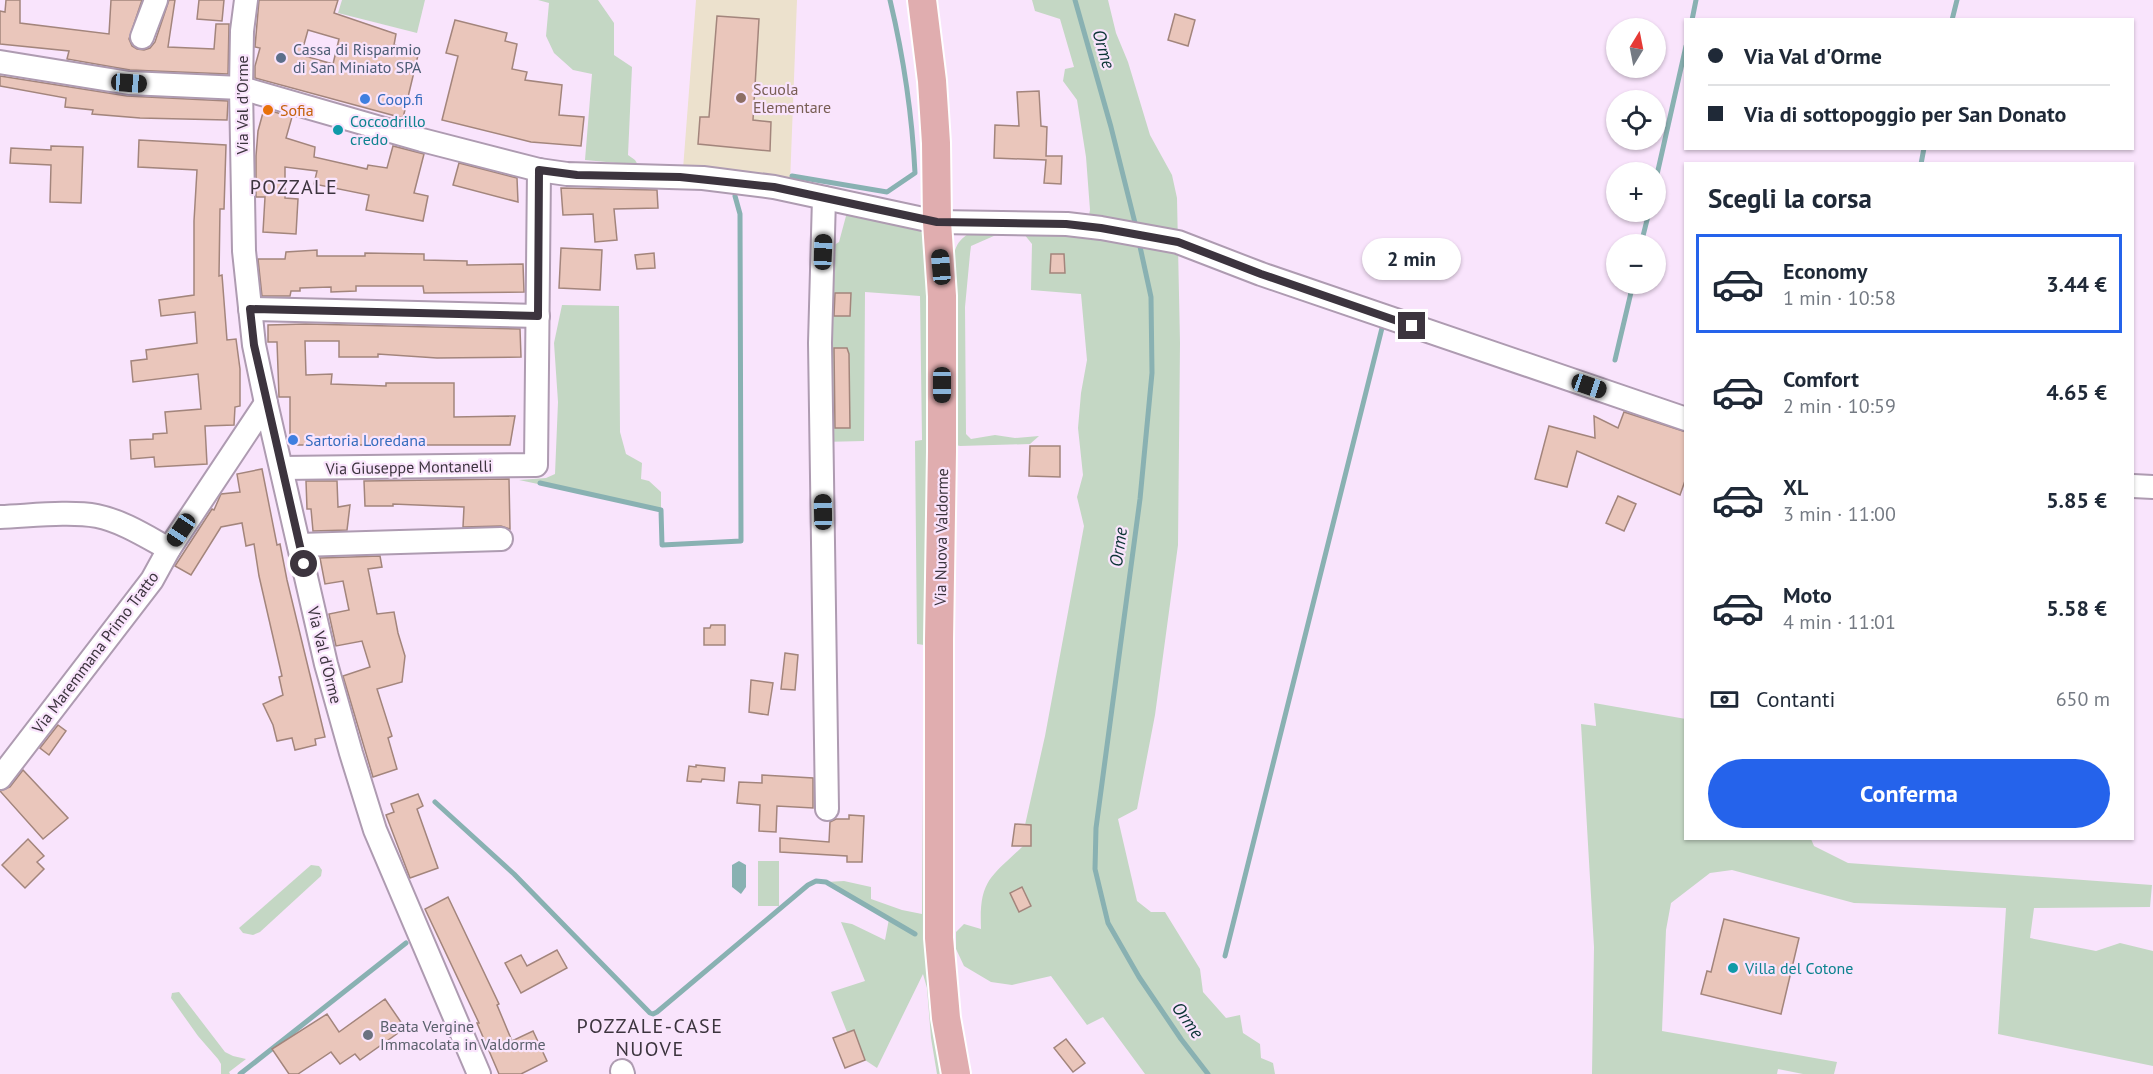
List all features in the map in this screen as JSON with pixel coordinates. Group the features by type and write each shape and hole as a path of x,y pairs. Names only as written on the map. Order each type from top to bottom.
{"main road":[{"name":"Via Nuova Valdorme","path":"922,0 934,112 942,318 939,938 946,1018 956,1074"}],"street":[{"path":"142,37 156,0"},
{"name":"Via Val d'Orme","path":"246,0 242,31 241,88 244,251 254,345 266,403 326,664 375,830 479,1074"},
{"path":"0,62 129,83 241,88 422,140 539,170 577,175 703,178 774,187 937,222 1066,224 1178,242 1261,274 1684,418"},
{"path":"250,309 538,316 539,170"},
{"path":"824,198 820,343 827,809"},
{"name":"Via Giuseppe Montanelli","path":"282,468 536,465 538,316"},
{"name":"Via Maremmana Primo Tratto","path":"0,778 152,580 169,549 266,403"},
{"path":"2134,486 2153,487"},
{"path":"0,517 57,514 98,516 169,549"},
{"path":"299,544 501,539"}],"shaded area":[{"path":"342,0 425,0 417,33 338,13"},
{"path":"538,0 598,0 614,23 614,55 632,67 628,155 638,165 585,160 592,74 573,70 554,53 546,36 549,3"},
{"name":"Scuola Elementare","path":"696,0 797,0 790,183 683,169"},
{"path":"1032,0 1108,0 1116,33 1128,62 1150,135 1172,175 1177,198 1180,343 1178,545 1155,715 1137,809 1118,819 1137,901 1151,912 1165,912 1200,969 1203,992 1226,1018 1240,1015 1243,1033 1260,1044 1261,1058 1273,1063 1275,1074 1145,1074 1103,1017 1087,1025 1051,976 1012,985 991,982 964,966 956,949 956,932 964,924 981,929 982,900 989,881 1023,846 1031,846 1031,825 1025,825 1045,736 1084,526 1077,497 1083,475 1078,428 1087,360 1081,294 1031,290 1032,244 1024,234 1087,226 1090,210 1086,157 1077,100 1063,81 1065,69 1074,67 1060,19 1035,11"},
{"path":"842,202 910,223 921,231 928,242 942,432 956,1074 937,1074 931,1038 927,988 923,974 877,1068 865,1060 857,1040 851,1042 831,992 865,981 841,922 852,924 885,940 889,919 826,882 844,881 871,887 871,899 902,910 922,914 924,645 917,644 915,441 922,440 920,296 865,292 864,441 822,442 823,252 839,242 846,216"},
{"path":"977,228 994,228 996,235 971,246 965,307 966,434 971,439 995,435 1015,438 1039,436 1030,444 960,446 952,444 953,259 960,240"},
{"path":"562,305 619,306 620,432 626,454 642,463 641,479 649,481 661,492 661,510 519,480 546,478 555,474 558,402 554,343"},
{"path":"1594,703 1684,719 1684,840 1811,840 1814,846 1848,863 2152,885 2150,907 2034,908 2030,938 2096,951 2120,943 2153,951 2153,1066 1998,1034 2006,908 1854,903 1732,870 1710,873 1671,903 1666,930 1662,1031 1837,1062 1834,1074 1803,1074 1778,1069 1777,1074 1592,1074 1594,947 1581,724 1596,726"},
{"path":"739,861 746,865 746,887 741,894 732,887 732,865"},
{"path":"758,861 779,861 779,906 758,906"},
{"path":"311,865 319,866 322,870 321,876 260,932 253,935 243,933 239,928"},
{"path":"179,992 225,1052 246,1059 229,1072 230,1074 221,1074 221,1064 218,1059 198,1036 171,998 172,993"}],"building":[{"path":"6,0 20,0 20,23 109,34 111,0 142,0 129,39 132,46 144,50 150,48 155,42 169,0 175,0 168,47 214,49 216,24 229,24 228,74 130,70 67,59 69,51 0,44 0,11 5,12"},
{"path":"199,0 224,0 222,21 197,19"},
{"path":"259,0 338,0 334,13 396,34 394,45 419,51 403,118 255,78 255,66 260,48 255,47","holes":["308,30 339,39 333,64 301,55"]},
{"path":"1175,14 1195,20 1188,46 1168,40"},
{"path":"717,16 759,19 753,120 771,122 770,151 698,144 700,117 709,117"},
{"path":"455,20 507,33 505,41 517,44 512,69 527,72 525,80 562,85 559,115 584,117 581,146 531,142 442,120 458,56 446,53"},
{"path":"0,76 127,96 228,101 227,120 140,118 92,114 93,110 65,107 66,98 0,86"},
{"path":"1039,91 1041,126 1047,127 1046,156 1062,156 1061,184 1044,183 1046,160 994,158 995,125 1019,126 1017,92"},
{"path":"264,109 292,117 286,138 315,147 314,157 367,169 368,165 387,168 393,146 424,154 414,193 428,196 423,221 366,210 369,195 314,184 317,171 285,167 285,198 298,199 296,234 263,232 265,197 256,197 256,156 258,131"},
{"path":"139,140 226,145 224,209 220,209 219,276 222,275 227,340 236,339 240,369 240,406 235,407 234,425 205,426 207,464 155,467 154,457 131,459 130,440 153,439 153,434 167,433 165,412 201,409 198,374 133,382 131,361 147,359 146,350 197,343 195,312 161,316 159,300 194,295 197,170 138,167"},
{"path":"51,146 83,147 81,203 50,202 51,165 10,163 11,148 51,150"},
{"path":"459,163 517,178 518,202 453,185"},
{"path":"561,188 657,190 658,208 614,209 617,240 595,242 593,214 563,215"},
{"path":"561,248 602,250 600,290 559,288"},
{"path":"317,250 317,256 365,256 365,253 424,254 424,260 467,261 467,265 523,264 524,292 424,293 423,286 356,286 356,291 331,292 331,287 300,288 300,291 291,291 290,296 262,296 258,259 285,259 286,252"},
{"path":"654,253 655,268 637,269 635,255"},
{"path":"1051,254 1064,254 1065,273 1050,273"},
{"path":"835,293 851,293 850,316 834,316"},
{"path":"268,325 520,329 521,357 437,358 378,354 378,357 339,357 339,341 305,341 306,375 332,374 331,384 386,386 386,383 454,383 454,417 515,416 510,445 290,445 290,397 279,397 277,342 268,342"},
{"path":"834,348 847,348 849,354 850,428 835,428"},
{"path":"1624,412 1684,431 1684,484 1680,495 1577,451 1567,487 1535,479 1549,426 1595,438 1594,416 1618,428"},
{"path":"1030,446 1060,446 1060,477 1029,476"},
{"path":"262,469 277,545 280,544 325,737 315,739 316,745 295,750 292,738 277,741 273,725 263,704 283,695 279,677 282,676 254,544 246,546 242,523 221,527 191,575 175,566 212,509 214,510 221,494 240,492 237,474"},
{"path":"509,479 510,529 501,526 463,527 464,507 393,504 393,506 365,506 364,481"},
{"path":"306,481 337,481 338,507 350,505 347,530 313,531 311,509 307,509"},
{"path":"1618,496 1636,504 1624,531 1606,523"},
{"path":"380,556 382,567 368,569 377,614 394,612 405,656 402,682 377,689 392,736 388,738 397,769 373,777 343,676 370,667 362,641 336,646 329,614 349,610 343,581 325,584 320,558"},
{"path":"711,625 725,625 725,645 704,645 704,628 710,628"},
{"path":"785,653 798,655 795,690 781,689"},
{"path":"751,680 773,683 768,715 749,712"},
{"path":"58,725 66,731 49,755 40,748"},
{"path":"696,765 725,768 724,781 702,779 701,782 687,781 689,766 696,767"},
{"path":"23,770 68,818 43,839 0,791 10,787"},
{"path":"762,775 813,778 813,808 777,806 776,832 759,831 760,805 737,803 739,782 762,783"},
{"path":"418,794 423,806 417,809 438,868 410,878 386,815 394,812 391,804"},
{"path":"849,815 864,816 862,862 847,862 847,856 780,852 780,838 829,842 830,822 836,819 849,819"},
{"path":"1015,824 1031,825 1031,846 1012,846"},
{"path":"28,839 44,856 37,862 44,869 25,888 2,865"},
{"path":"1022,887 1031,906 1019,912 1010,893"},
{"path":"448,897 499,1004 497,1005 512,1041 533,1031 547,1061 521,1074 499,1074 477,1023 479,1023 425,909"},
{"name":"Villa del Cotone","path":"1724,919 1799,938 1781,1014 1701,994 1707,971 1711,972"},
{"path":"557,950 567,968 521,993 505,963 521,955 527,966"},
{"path":"385,999 405,1028 360,1060 355,1054 340,1064 331,1052 298,1074 289,1074 272,1049 327,1014 339,1032"},
{"path":"854,1030 865,1060 845,1068 833,1038"},
{"path":"1066,1039 1085,1063 1073,1072 1054,1048"}],"waterway":[{"path":"792,176 887,192 915,173 907,86 890,0"},
{"name":"Orme","path":"1075,0 1111,127 1136,227"},
{"path":"1692,18 1696,0"},
{"path":"1952,18 1957,0"},
{"path":"1660,162 1684,55"},
{"path":"1921,162 1924,150"},
{"path":"540,483 661,510 662,545 741,541 740,214 735,196"},
{"path":"1644,234 1646,222"},
{"name":"Orme","path":"1139,242 1151,297 1152,373 1140,499 1096,828 1095,869 1108,923 1139,977 1208,1074"},
{"path":"1615,360 1631,294"},
{"path":"1225,956 1382,328"},
{"path":"435,802 514,874 653,1014 808,885 816,881 826,882 915,934"},
{"path":"240,1074 406,943"}],"place":[{"name":"Cassa di Risparmio di San Miniato SPA","path":"281,58"},
{"name":"Scuola Elementare","path":"741,98"},
{"name":"Coop.fi","path":"365,99"},
{"name":"Sofia","path":"268,110"},
{"name":"Coccodrillo credo","path":"338,130"},
{"name":"Sartoria Loredana","path":"293,440"},
{"name":"Villa del Cotone","path":"1733,968"},
{"name":"Beata Vergine Immacolata in Valdorme","path":"368,1035"}],"district":[{"name":"POZZALE","path":"294,187"},
{"name":"POZZALE-CASE NUOVE","path":"650,1038"}],"route":[{"path":"304,564 266,403 254,345 250,309 538,316 539,170 577,175 703,178 774,187 937,222 1066,224 1101,228 1178,242 1261,274 1412,326"}]}
